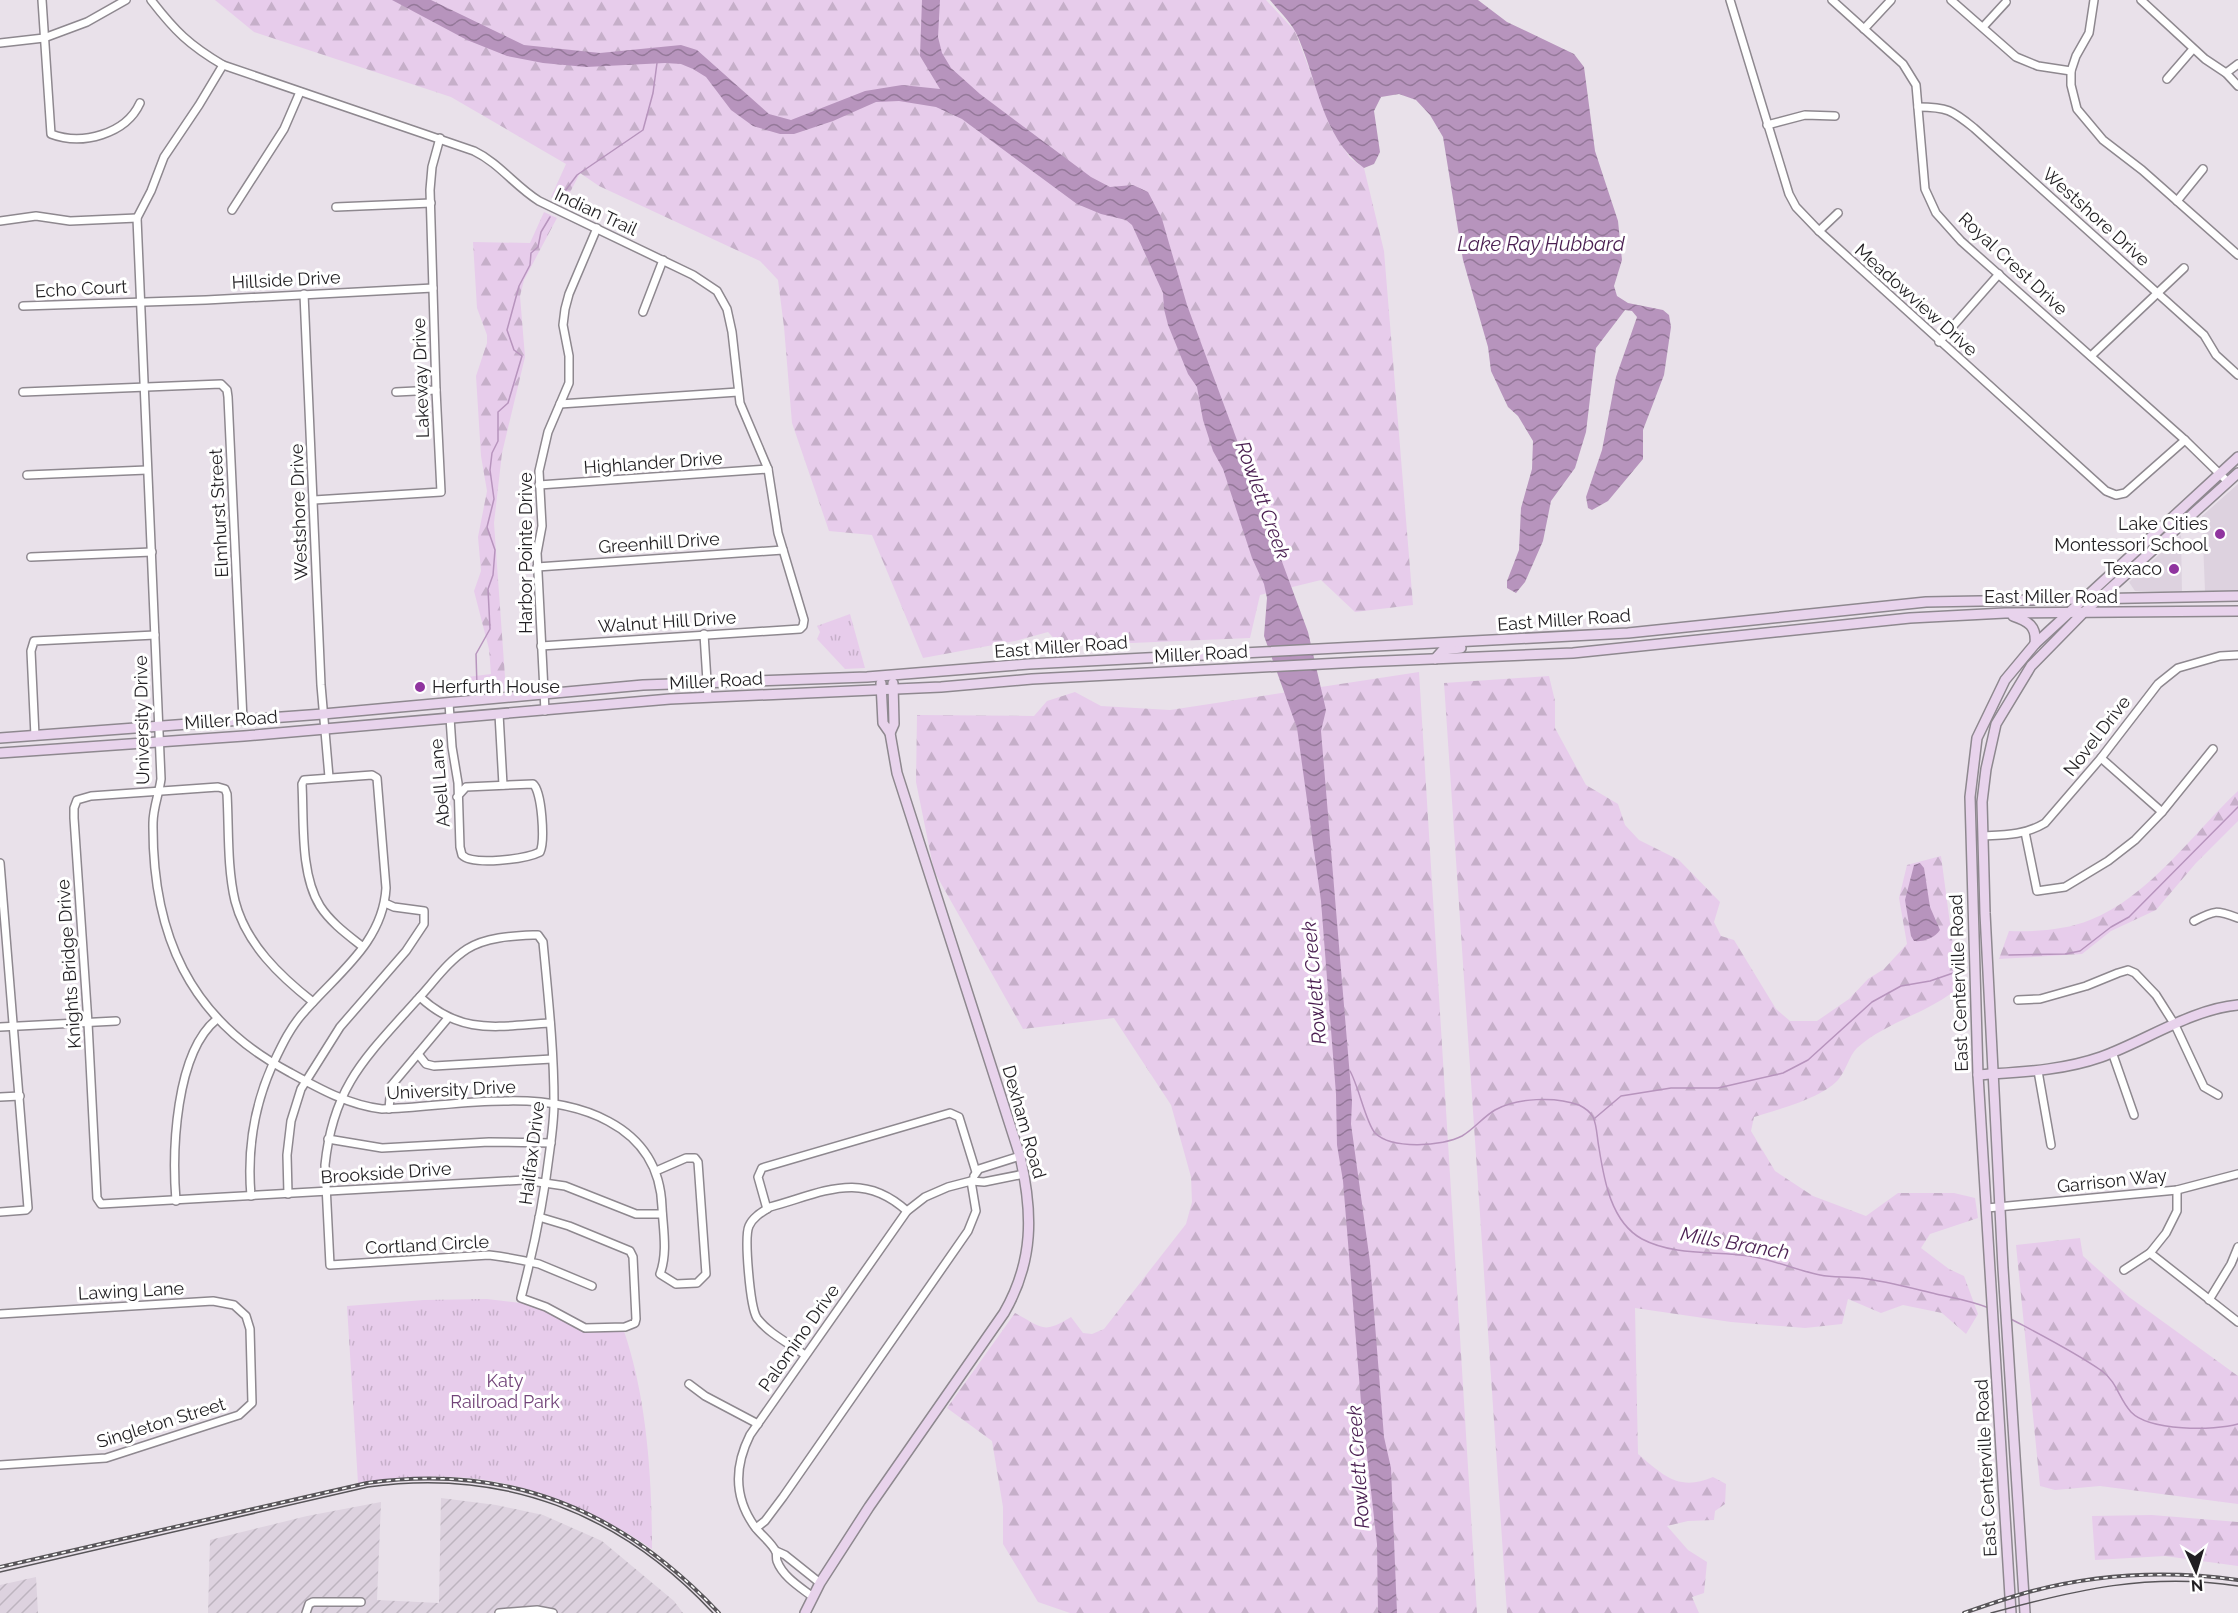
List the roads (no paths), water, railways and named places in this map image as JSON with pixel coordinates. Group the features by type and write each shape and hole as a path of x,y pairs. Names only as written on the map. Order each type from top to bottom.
{"main road":[{"name":"East Centerville Road","path":"2012,1613 1978,1075 1970,796 1977,738 2005,680 2035,644 2081,599 2238,457"},
{"name":"East Centerville Road","path":"2025,1613 1993,1074 1982,802 1986,769 1996,724 2031,666 2082,614 2238,473"},
{"path":"2148,540 2156,548"},
{"path":"2128,573 2124,587 2131,595 2139,598"},
{"name":"East Miller Road","path":"892,675 1029,664 1628,633 1889,605 1982,599 2238,596"},
{"path":"1889,605 1891,620"},
{"name":"East Miller Road","path":"1435,659 1594,651 1891,620 2005,613 2238,611"},
{"path":"2005,613 2032,625 2035,630 2035,644"},
{"path":"1548,638 1548,654"},
{"path":"1435,659 1443,650 1473,647 1483,642"},
{"name":"Miller Road","path":"0,753 708,697 942,687 1032,679 1435,659"},
{"name":"Miller Road","path":"0,738 707,682 765,682 892,675"},
{"name":"Dexham Road","path":"890,733 894,724 892,675"},
{"name":"Dexham Road","path":"805,1613 820,1583 1011,1300 1025,1264 1029,1236 1028,1196 1020,1156 897,773 890,733 883,723 880,676"},
{"path":"444,703 446,717"},
{"path":"385,708 387,723"},
{"path":"1971,837 1983,836"},
{"path":"1978,1075 2038,1071 2098,1058 2189,1018 2219,1007 2238,1005"},
{"path":"1999,1412 2013,1411"},
{"path":"2006,1526 2021,1525"}],"street":[{"path":"42,0 51,134 74,138 105,134 124,123 136,111 140,103"},
{"path":"0,43 45,38 87,22 126,0"},
{"name":"Indian Trail","path":"152,0 173,29 196,49 223,65 440,138 488,158 527,194 539,201 708,283 723,300 732,332 738,392 743,414 768,469 775,520 804,620 800,629 794,629"},
{"name":"Meadowview Drive","path":"1730,0 1789,194 1796,207 1819,231 2106,491 2116,495 2125,493 2185,440"},
{"name":"Royal Crest Drive","path":"1832,0 1903,64 1916,84 1922,172 1930,201 1936,213 1961,241 2185,440 2229,482"},
{"path":"1864,29 1891,0"},
{"path":"1951,0 2016,57 2026,63 2071,71"},
{"path":"2094,0 2089,33 2076,56 2071,71 2071,85 2077,109 2103,140 2238,255"},
{"path":"2140,0 2193,49 2226,73 2238,86"},
{"path":"1983,27 2006,2"},
{"path":"2167,79 2193,49"},
{"path":"2226,73 2238,64"},
{"path":"0,221 36,216 70,221 137,218 151,192 164,157 223,65"},
{"path":"232,210 284,129 300,92"},
{"name":"Westshore Drive","path":"1918,107 1941,107 1951,111 1974,128 2204,335 2216,355 2238,375"},
{"path":"1767,125 1805,115 1835,116"},
{"name":"Lakeway Drive","path":"314,500 441,492 431,203 432,168 440,138"},
{"path":"2177,201 2203,170"},
{"path":"336,207 431,203"},
{"path":"1819,231 1838,213"},
{"name":"University Drive","path":"137,218 159,742 160,791 153,820 159,904 182,968 217,1019 242,1043 273,1064 341,1098 367,1107 389,1109 504,1101 537,1102 588,1112 617,1126 640,1145 656,1171"},
{"name":"Harbor Pointe Drive","path":"545,711 537,567 542,526 539,471 546,440 569,383 570,372 563,325 565,309 597,228"},
{"path":"644,312 663,260"},
{"path":"2091,356 2184,268"},
{"path":"1939,342 2000,274"},
{"name":"Hillside Drive","path":"141,301 206,300 433,288"},
{"name":"Westshore Drive","path":"304,294 329,777"},
{"name":"Echo Court","path":"23,306 141,301"},
{"name":"Elmhurst Street","path":"23,392 221,384 227,390 243,720"},
{"path":"396,392 436,390"},
{"path":"560,404 738,392"},
{"name":"Highlander Drive","path":"539,485 768,469"},
{"path":"27,475 147,470"},
{"name":"Greenhill Drive","path":"537,567 783,550"},
{"path":"31,557 152,552"},
{"name":"Walnut Hill Drive","path":"541,646 794,629"},
{"path":"704,634 708,697"},
{"path":"35,736 31,651 34,641 155,635"},
{"name":"Novel Drive","path":"1983,836 2025,832 2045,823 2101,758 2158,684 2178,668 2220,656 2238,655"},
{"path":"457,797 466,787 503,785 499,714"},
{"name":"Abell Lane","path":"446,717 458,783 460,847 466,859 473,861 531,856 540,852 543,842 537,786 527,783 503,785"},
{"path":"2025,832 2037,891 2065,887 2108,861 2135,840 2162,812 2213,748"},
{"path":"2101,758 2162,812"},
{"path":"251,1196 251,1136 258,1103 273,1064 297,1021 363,947 377,926 385,903 386,888 377,778 372,775 309,778 302,784 309,882 326,914 363,947"},
{"path":"160,791 218,787 225,789 235,902 256,945 273,968 313,1002"},
{"name":"Knights Bridge Drive","path":"105,1205 99,1203 98,1198 74,818 75,803 81,798 91,796 160,791"},
{"path":"0,863 28,1208 0,1212"},
{"path":"288,1194 287,1155 291,1121 305,1081 340,1028 382,981 424,924 424,911 394,907 385,903"},
{"path":"2194,921 2212,911 2219,911 2238,918"},
{"name":"Hailfax Drive","path":"420,997 451,962 477,944 534,934 542,938 550,1023 554,1105 546,1182 521,1298 546,1307 585,1328 625,1327 635,1323 633,1257 630,1251 569,1226 539,1218"},
{"path":"2018,1000 2040,999 2056,995 2128,970 2135,973 2156,995 2175,1025 2204,1087 2218,1095"},
{"path":"326,1193 325,1165 328,1139 333,1117 341,1098 352,1077 368,1055 420,997 438,1013 469,1025 489,1027 550,1023"},
{"path":"389,1109 391,1086 448,1018"},
{"path":"176,1201 173,1152 176,1120 183,1088 196,1048 210,1025 217,1019"},
{"path":"0,1027 116,1021"},
{"path":"2112,1052 2134,1115"},
{"path":"418,1054 426,1064 434,1066 552,1059"},
{"path":"2038,1071 2051,1145"},
{"path":"0,1097 20,1096"},
{"path":"767,1209 758,1178 762,1168 950,1113 959,1117 976,1172"},
{"path":"328,1139 382,1148 489,1142 550,1143"},
{"path":"756,1528 765,1521 783,1497 968,1231 976,1211 971,1180 976,1172 1020,1156"},
{"path":"686,1158 694,1158 698,1162 706,1274 697,1283 676,1284 660,1274 665,1256 660,1183 656,1171 686,1158"},
{"name":"Palomino Drive","path":"820,1583 785,1555 776,1551 756,1528 742,1502 738,1478 739,1462 744,1448 805,1354 907,1211 934,1192 971,1180 984,1182 1024,1174"},
{"name":"Garrison Way","path":"1987,1208 2177,1190 2238,1174"},
{"name":"Brookside Drive","path":"105,1205 326,1193 505,1180 546,1182 579,1190 636,1214 662,1214"},
{"path":"805,1354 759,1320 752,1308 748,1229 754,1218 767,1209 849,1186 875,1190 907,1211"},
{"path":"2124,1270 2150,1254 2166,1233 2177,1211 2177,1190"},
{"name":"Cortland Circle","path":"326,1193 330,1265 489,1255 530,1262 592,1286"},
{"path":"2209,1300 2231,1264 2238,1247"},
{"path":"2150,1254 2238,1322"},
{"name":"Lawing Lane","path":"0,1314 213,1301 234,1305 246,1316 250,1329"},
{"name":"Singleton Street","path":"0,1465 105,1458 239,1415 252,1403 250,1329"},
{"path":"689,1384 711,1400 758,1424"},
{"name":"Palomino Drive","path":"776,1551 777,1560 786,1573 813,1597"},
{"path":"306,1613 309,1604 318,1601 362,1602"},
{"path":"499,1613 537,1610 553,1613"}],"water":[{"path":"392,0 431,0 524,45 600,53 681,45 697,50 769,114 791,120 865,91 902,85 940,89 920,56 922,0 940,0 938,37 942,53 951,68 980,94 1091,177 1110,187 1133,185 1148,192 1162,219 1187,305 1308,632 1326,710 1321,731 1352,1101 1351,1124 1370,1262 1384,1437 1391,1468 1397,1613 1378,1613 1377,1544 1361,1402 1343,1181 1337,1145 1336,1094 1321,901 1297,728 1264,636 1267,598 1264,584 1252,558 1223,469 1213,451 1203,420 1197,387 1188,374 1168,325 1163,293 1132,225 1126,220 1101,214 1077,204 962,119 936,107 899,101 876,102 833,121 794,134 780,134 753,126 731,110 706,77 681,64 586,67 543,63 507,56 467,40"},
{"name":"Lake Ray Hubbard","path":"1270,0 1478,0 1507,22 1574,54 1584,67 1595,151 1618,221 1622,260 1614,286 1617,296 1628,303 1663,310 1669,315 1671,327 1664,375 1643,430 1643,459 1608,501 1592,510 1588,508 1586,497 1602,450 1616,377 1637,317 1632,311 1625,310 1596,348 1586,432 1575,468 1551,501 1543,541 1525,582 1516,593 1507,588 1507,581 1519,550 1521,508 1532,469 1533,441 1518,416 1508,407 1491,371 1488,347 1463,260 1443,137 1430,115 1416,100 1399,94 1381,97 1374,111 1380,152 1374,164 1364,168 1338,140 1329,123 1296,33"},
{"path":"1920,863 1924,868 1930,907 1940,930 1928,939 1914,941 1911,936 1905,900 1914,865"}],"waterway":[{"path":"559,199 577,175 643,130 653,93 657,63"},
{"path":"477,687 476,654 490,629 488,589 493,575 495,550 487,527 494,499 490,470 492,453 498,441 498,412 508,403 522,356 514,350 507,330 519,286 530,265 531,253 538,247 541,232 550,217"},
{"path":"2009,955 2065,954 2080,951 2111,927 2129,917 2238,807"},
{"path":"1595,1118 1621,1096 1671,1088 1718,1088 1783,1073 1808,1060 1872,1002 1901,986 1930,981 1959,971"},
{"name":"Mills Branch","path":"1350,1071 1375,1133 1393,1142 1405,1144 1431,1144 1462,1136 1495,1110 1514,1103 1548,1099 1583,1107 1594,1120 1603,1173 1616,1211 1631,1232 1654,1244 1681,1251 1749,1256 1820,1275 1879,1281 1989,1308"},
{"name":"Mills Branch","path":"2009,1318 2102,1371 2111,1380 2131,1412 2140,1418 2152,1423 2182,1428 2214,1428 2238,1424"}],"tram line":[{"path":"0,1572 368,1487 418,1483 466,1485 512,1492 557,1505 599,1524 639,1548 677,1578 713,1613"},
{"path":"1991,1613 2053,1597 2143,1582 2206,1582 2238,1586"}],"railway":[{"path":"0,1567 367,1483 419,1479 468,1480 515,1488 560,1502 602,1521 643,1546 682,1577 719,1613"},
{"path":"1964,1613 2025,1593 2104,1578 2184,1575 2238,1580"}],"place":[{"name":"Lake Cities Montessori School","path":"2220,534"},
{"name":"Texaco","path":"2174,569"},
{"name":"Herfurth House","path":"420,687"}],"water label":[{"name":"Rowlett Creek","path":"1263,500"},
{"name":"Rowlett Creek","path":"1314,983"},
{"name":"Rowlett Creek","path":"1358,1467"}],"park label":[{"name":"Katy Railroad Park","path":"505,1391"}]}
